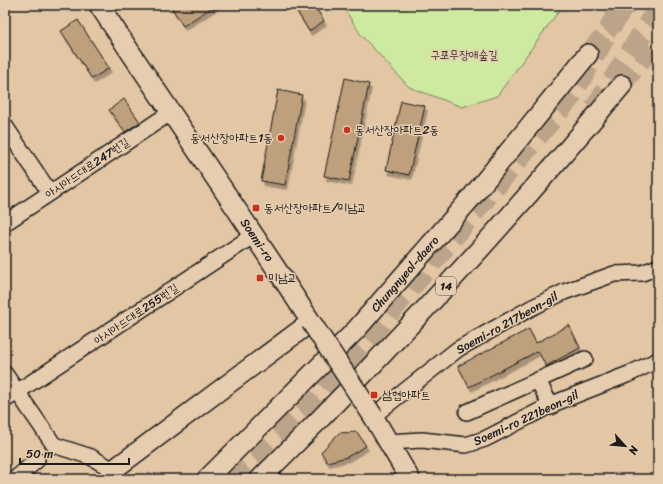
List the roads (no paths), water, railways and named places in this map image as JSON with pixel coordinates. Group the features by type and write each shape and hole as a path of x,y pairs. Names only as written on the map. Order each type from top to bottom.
{"main road":[{"name":"Soemi-ro","path":"99,5 170,113 254,235 373,416 410,479"},
{"name":"Chungnyeol-daero","path":"207,479 355,331 472,198 588,54"},
{"name":"14","path":"260,479 337,402 453,279 555,165 622,85"},
{"path":"111,474 311,322"}],"street":[{"name":"아시아드대로247번길","path":"5,223 170,113"},
{"path":"5,126 50,193"},
{"name":"아시아드대로255번길","path":"11,396 254,235"},
{"name":"Soemi-ro 217beon-gil","path":"373,416 458,349 531,308 564,292 614,274 642,273 658,267"},
{"path":"467,412 584,359"},
{"name":"Soemi-ro 221beon-gil","path":"388,442 422,440 466,445 485,439 551,406 629,374 658,360"},
{"path":"5,374 11,396 54,445 91,458 111,474"},
{"path":"538,380 551,406"},
{"path":"15,479 37,460"}],"tunnel":[{"path":"228,479 322,393 570,97 623,5"},
{"path":"588,54 628,5"},
{"path":"595,109 658,9"},
{"path":"622,85 658,41"}],"place":[{"name":"동서산장아파트2동","path":"347,130"},
{"name":"동서산장아파트1동","path":"281,138"},
{"name":"동서산장아파트/미남교","path":"256,208"},
{"name":"미남교","path":"260,278"},
{"name":"삼협아파트","path":"374,395"}],"park label":[{"name":"구포무장애숲길","path":"464,55"}]}
